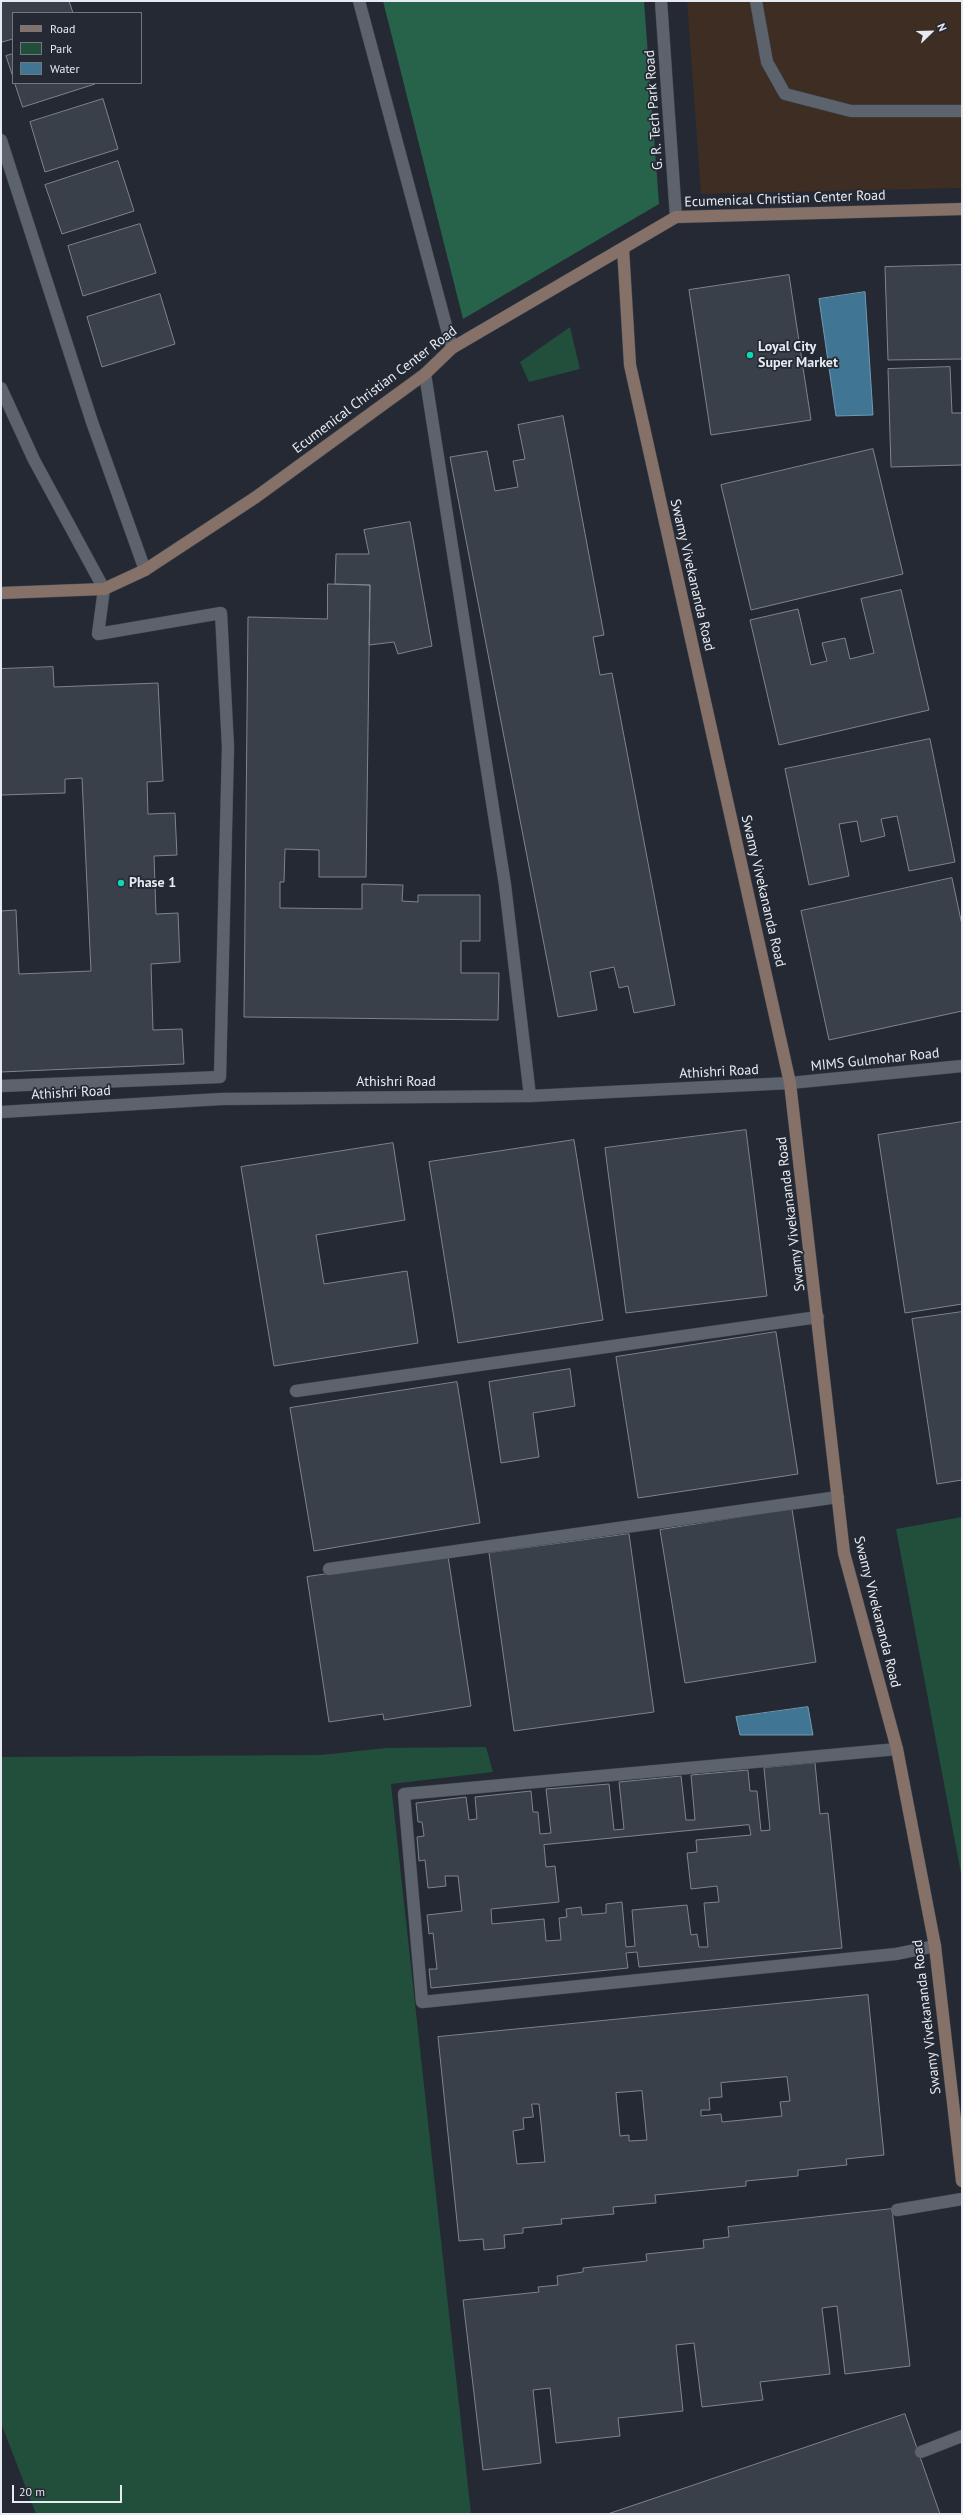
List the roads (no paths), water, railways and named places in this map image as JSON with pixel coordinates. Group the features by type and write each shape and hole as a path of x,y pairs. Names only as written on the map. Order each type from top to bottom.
{"street":[{"path":"359,1 452,348"},
{"name":"G. R. Tech Park Road","path":"662,1 676,217"},
{"path":"756,1 767,62 785,94 851,111 962,111"},
{"path":"1,140 92,422 145,570"},
{"name":"Ecumenical Christian Center Road","path":"1,593 104,589 145,570 256,497 425,374 452,348 676,217 962,209"},
{"name":"Swamy Vivekananda Road","path":"623,248 630,365 790,1083 844,1553 897,1749 935,1946 961,2175"},
{"path":"425,374 505,885 530,1096"},
{"path":"1,388 34,460 104,589 98,634 221,613 228,747 220,1077 1,1086"},
{"name":"MIMS Gulmohar Road","path":"790,1083 962,1066"},
{"name":"Athishri Road","path":"1,1112 249,1098 530,1096 790,1083"},
{"path":"296,1391 818,1317"},
{"path":"329,1569 838,1497"},
{"path":"897,1749 404,1794 422,2002 896,1954 935,1946"},
{"path":"897,2210 962,2199"},
{"path":"921,2452 962,2436"}],"water":[{"path":"865,292 873,415 836,416 819,299"},
{"path":"808,1707 813,1735 740,1735 736,1717"}],"place":[{"name":"Loyal City Super Market","path":"750,355"},
{"name":"Phase 1","path":"121,883"}]}
